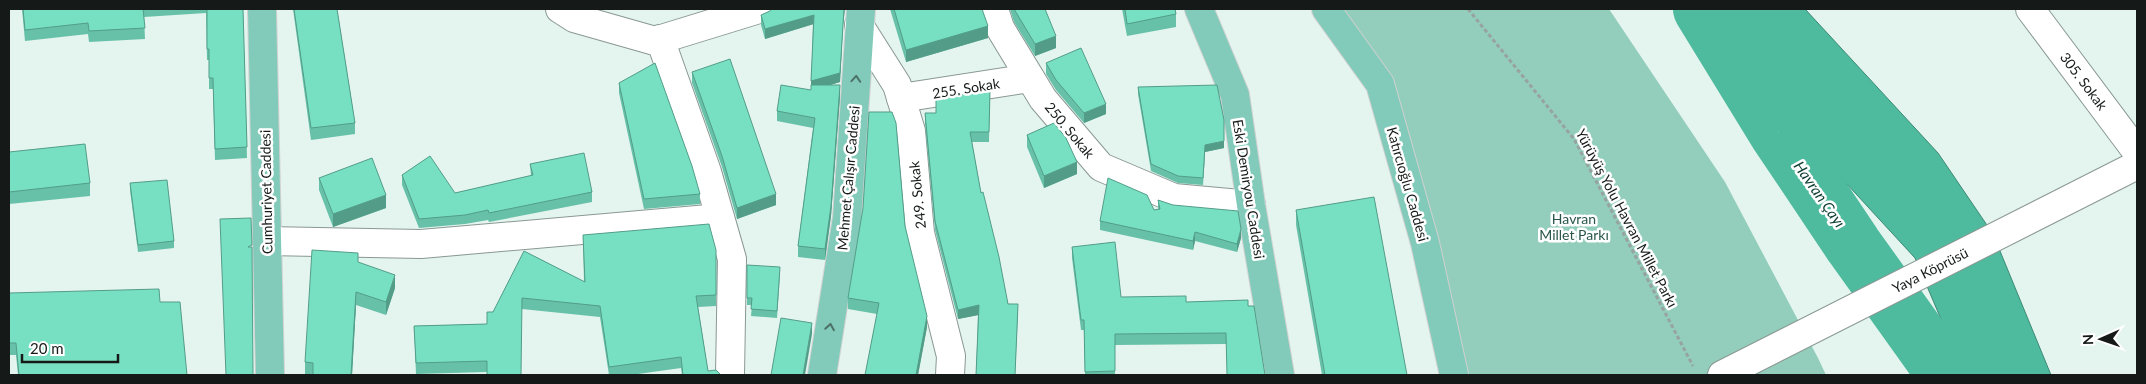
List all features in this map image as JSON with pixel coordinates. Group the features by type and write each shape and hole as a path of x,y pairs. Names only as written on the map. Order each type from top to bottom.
{"main road":[{"name":"Cumhuriyet Caddesi","path":"262,9 270,375"},
{"name":"Eski Demiryou Caddesi","path":"1199,9 1235,95 1251,205 1280,375"},
{"name":"Katırcıoğlu Caddesi","path":"1326,9 1380,84 1425,243 1454,375"},
{"name":"Mehmet Çalışır Caddesi","path":"822,375 847,218 860,17"}],"street":[{"path":"560,9 574,18 654,41 759,9"},
{"name":"250. Sokak","path":"994,9 1000,28 1043,98 1101,167 1174,198 1251,205"},
{"name":"305. Sokak","path":"2030,9 2137,152"},
{"name":"249. Sokak","path":"860,17 897,85 911,131 920,233 939,301 951,356 950,375"},
{"path":"660,39 707,172 732,259 730,375"},
{"name":"255. Sokak","path":"901,98 1030,78"},
{"name":"Yaya Köprüsü","path":"1722,375 2137,165"},
{"path":"267,241 421,244 720,218"}],"path":[{"name":"Yürüyüş Yolu Havran Millet Parkı","path":"1468,9 1574,139 1693,366"}],"green space":[{"name":"Havran Millet Parkı","path":"1326,9 1609,9 1725,182 1826,375 1451,375 1380,84"}],"shaded area":[{"path":"1678,9 1805,9 1938,153 1993,234 2051,375 1957,375 1946,331 1915,258 1845,182 1761,115"}],"building":[{"path":"23,9 143,9 145,28 89,31 88,23 25,30"},
{"path":"207,9 243,9 247,147 215,149 213,78 209,78 209,49 207,49"},
{"path":"294,9 337,9 355,123 311,128"},
{"path":"771,9 844,9 840,73 811,81 814,15 765,29 761,15"},
{"path":"894,9 982,9 988,26 906,50"},
{"path":"1014,9 1045,9 1056,36 1035,44"},
{"path":"1125,9 1175,9 1176,14 1127,24"},
{"path":"1081,48 1106,104 1084,113 1056,80 1046,63"},
{"path":"730,59 776,194 737,208 722,156 692,72"},
{"path":"655,63 692,166 700,194 644,199 619,83"},
{"path":"781,85 811,90 811,85 840,85 831,206 825,249 798,246 815,118 777,111"},
{"path":"1217,85 1224,120 1224,141 1205,145 1203,178 1178,176 1151,164 1138,87"},
{"path":"990,90 989,132 970,132 981,193 983,192 999,257 1008,304 1018,304 1015,375 976,375 979,305 958,310 935,221 925,113 936,113 936,99"},
{"path":"869,112 892,112 896,123 905,226 927,316 916,375 865,375 879,303 848,298 863,208"},
{"path":"1054,123 1066,138 1077,162 1044,176 1027,135"},
{"path":"85,144 90,183 9,192 9,152"},
{"path":"584,153 592,192 489,213 488,210 465,215 419,219 402,175 430,156 455,193 533,175 530,164"},
{"path":"372,158 386,195 333,214 319,178"},
{"path":"1108,178 1147,195 1154,210 1160,209 1158,200 1173,205 1238,211 1241,229 1237,244 1195,232 1193,241 1100,221"},
{"path":"167,180 174,241 138,245 130,183"},
{"path":"1374,197 1407,375 1325,375 1296,210"},
{"path":"251,218 252,245 248,247 252,247 253,375 226,375 220,219"},
{"path":"709,224 716,250 716,295 696,296 708,371 716,370 721,375 683,375 681,357 609,367 600,306 522,298 521,375 487,375 487,361 416,363 414,326 487,324 487,312 493,312 524,251 585,282 583,235"},
{"path":"1115,242 1121,297 1186,296 1186,302 1248,300 1248,306 1254,306 1265,375 1227,375 1226,333 1115,334 1115,371 1085,372 1084,320 1081,320 1072,247"},
{"path":"312,250 358,253 358,262 395,275 386,302 356,292 351,375 313,375 313,363 305,362"},
{"path":"747,265 780,267 777,311 751,309 752,298 747,298"},
{"path":"159,289 160,302 180,302 187,375 19,375 16,343 9,343 9,293"},
{"path":"781,318 812,323 803,375 771,375"}],"waterway":[{"name":"Havran Çayı","path":"1702,9 1778,133 1853,245 1946,375"}]}
